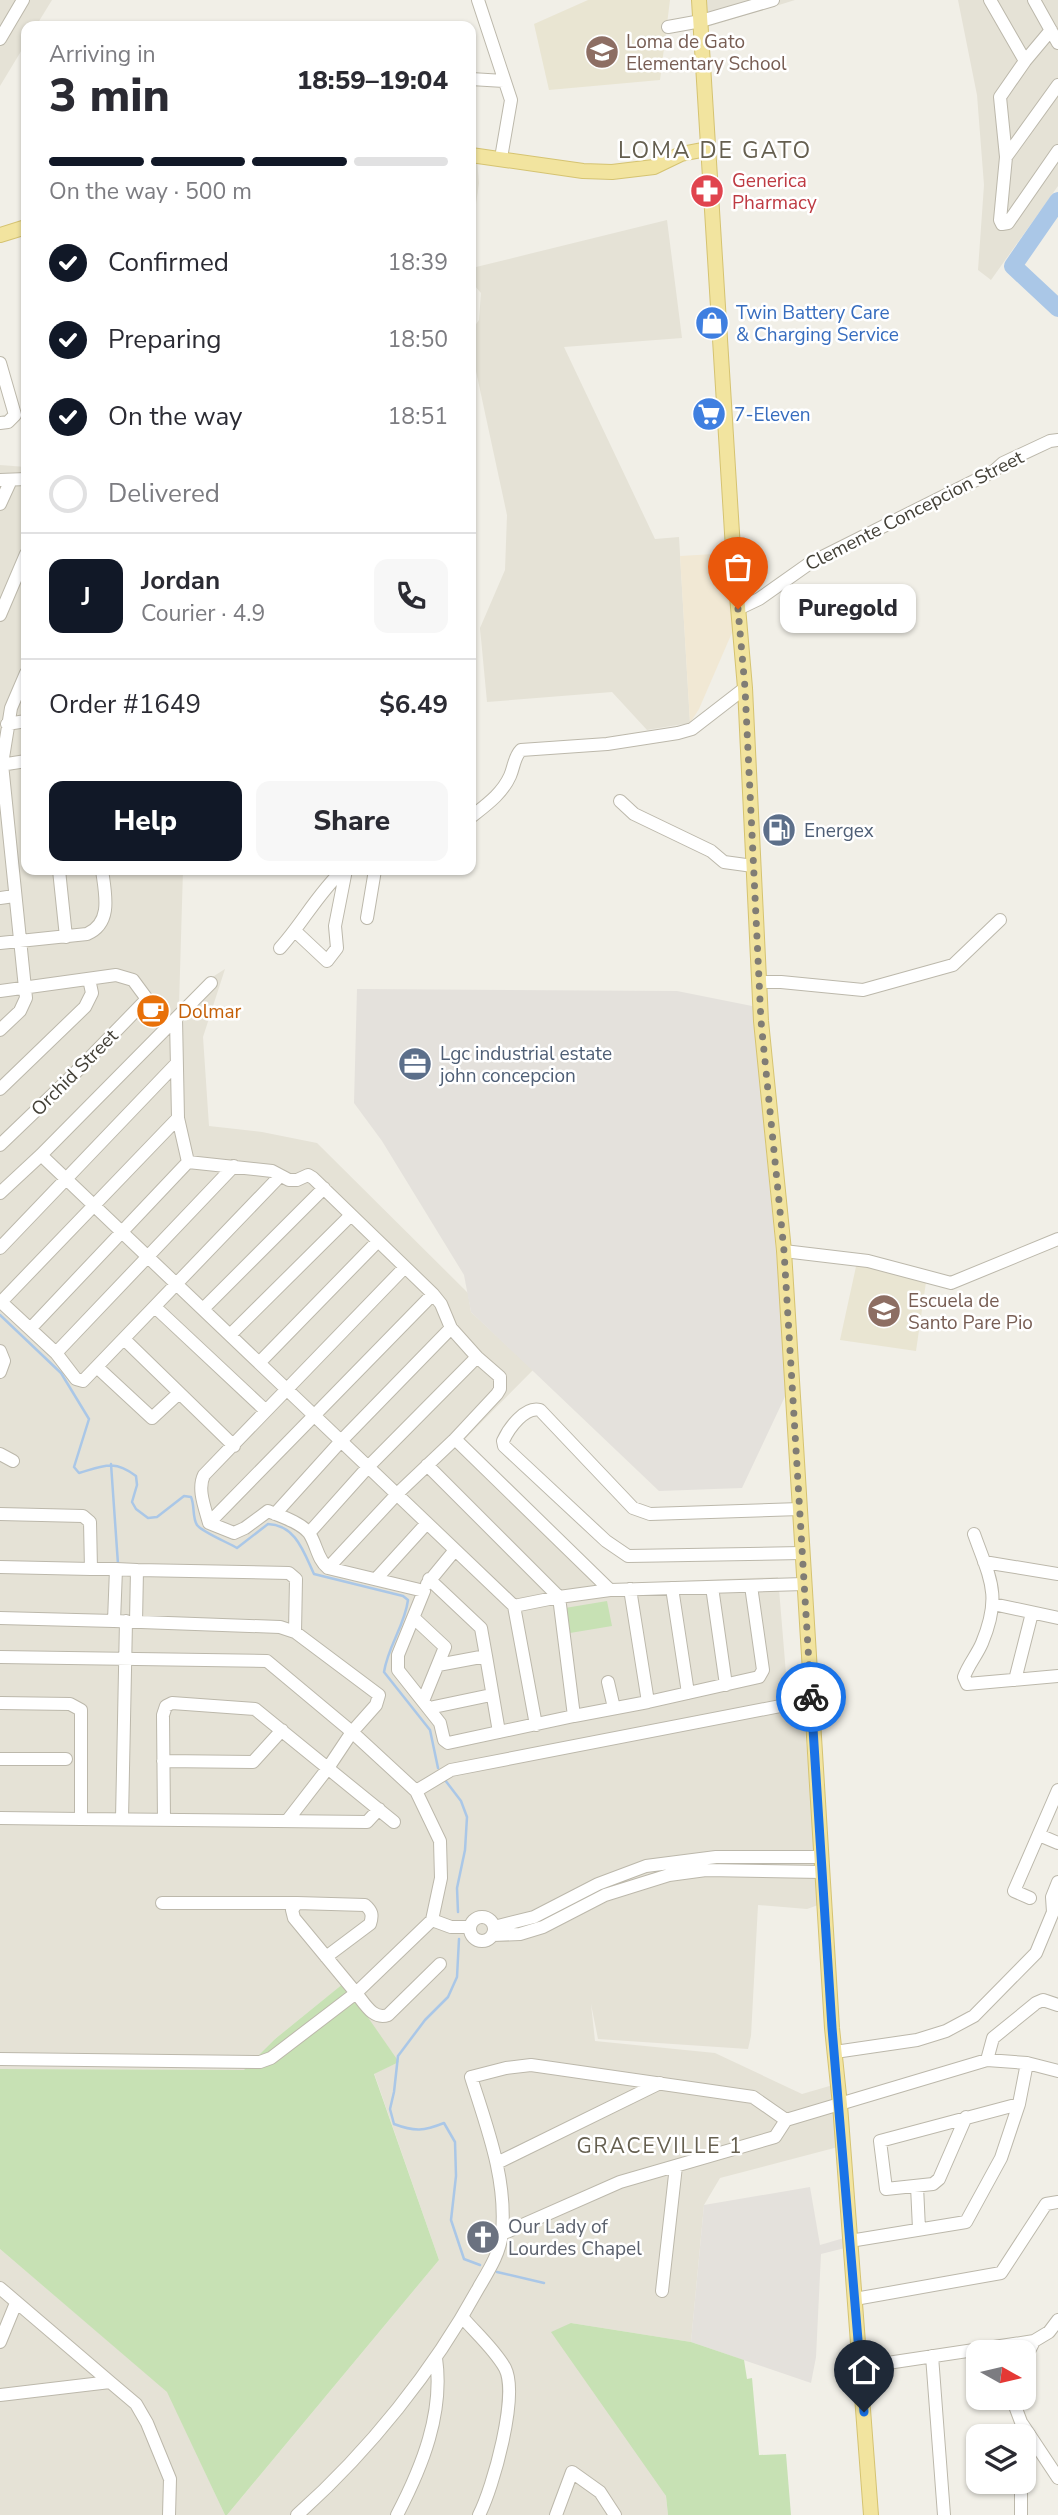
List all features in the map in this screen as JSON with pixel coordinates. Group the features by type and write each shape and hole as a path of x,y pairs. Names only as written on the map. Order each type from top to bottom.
{"main road":[{"path":"699,0 745,688 762,1041 784,1251 832,2028 871,2515"},
{"path":"476,156 583,171 612,172 654,167 681,154 707,149"},
{"path":"0,235 21,229"}],"street":[{"path":"3,35 23,0"},
{"path":"478,0 511,100 501,158"},
{"path":"668,27 701,21 772,0"},
{"path":"990,0 1025,61"},
{"path":"1034,0 1058,43"},
{"path":"0,15 3,35"},
{"path":"1051,30 1000,97 1006,157 1000,220 1002,224 1008,223 1058,151"},
{"path":"476,79 504,82"},
{"path":"1006,157 1058,85"},
{"path":"0,363 15,415 8,422 0,423"},
{"name":"Clemente Concepcion Street","path":"738,609 810,563 994,471 1003,463 1050,441 1058,440"},
{"path":"0,504 5,480"},
{"path":"0,615 21,566"},
{"path":"0,1030 24,1005 20,942 5,850 1,764 8,724 21,687"},
{"path":"476,813 495,798 509,777 517,754 522,750 607,744 678,733 692,729 745,688"},
{"path":"8,724 21,723"},
{"path":"1,764 21,762"},
{"path":"620,801 634,814 711,851 724,862 753,866"},
{"path":"59,875 66,937"},
{"path":"0,943 93,932 101,926 106,905 103,875"},
{"path":"280,948 326,887 339,875"},
{"path":"295,931 327,961 337,948 335,926 343,875"},
{"path":"367,918 374,875"},
{"path":"0,898 14,896"},
{"path":"760,982 863,990 953,965 1000,920"},
{"name":"Orchid Street","path":"0,1145 147,999 133,980 126,976 89,979"},
{"path":"0,991 89,979 92,993 85,1007 0,1089"},
{"path":"0,1193 41,1156 211,983"},
{"path":"176,1019 178,1118 188,1161"},
{"path":"0,1248 176,1064"},
{"path":"178,1118 1,1301 56,1353 80,1381 98,1368 280,1176"},
{"path":"41,1156 514,1606 536,1726"},
{"path":"188,1161 272,1171 289,1180 308,1175 433,1294 441,1304 452,1328 477,1357 500,1377 500,1390 455,1439 397,1494 328,1569"},
{"path":"30,1329 188,1161"},
{"path":"56,1353 234,1166"},
{"path":"203,1309 324,1188"},
{"path":"230,1335 351,1215"},
{"path":"784,1251 868,1261 951,1283 1058,1239"},
{"path":"259,1363 378,1241"},
{"path":"209,1523 201,1482 204,1475 405,1267"},
{"path":"209,1523 433,1294"},
{"path":"155,1307 265,1410"},
{"path":"275,1514 341,1441 452,1328"},
{"path":"124,1339 234,1446"},
{"path":"0,1350 4,1361 0,1372"},
{"path":"309,1533 368,1467 477,1357"},
{"path":"98,1368 152,1418 179,1393"},
{"path":"800,1509 640,1513 540,1410 530,1409 514,1424 503,1441 504,1446 606,1541 628,1556 802,1553"},
{"path":"455,1439 610,1590"},
{"path":"0,1454 13,1461"},
{"path":"427,1465 558,1597 575,1716"},
{"path":"209,1523 234,1533 268,1511 309,1533 322,1563 328,1569 376,1579 427,1585 481,1628 499,1732"},
{"path":"0,1514 87,1518 90,1522 91,1569"},
{"path":"376,1579 427,1523"},
{"path":"974,1534 990,1575 993,1604 982,1643 964,1677 967,1684 1058,1676"},
{"path":"456,1550 427,1585 398,1655 398,1670 440,1723 444,1740 448,1742 756,1679 763,1670 751,1586"},
{"path":"984,1562 1058,1574"},
{"path":"0,1567 289,1573 296,1579 295,1632"},
{"path":"116,1569 126,1621"},
{"path":"122,1819 126,1621 137,1570"},
{"path":"514,1606 610,1590 804,1584"},
{"path":"712,1587 726,1685"},
{"path":"672,1588 688,1693"},
{"path":"630,1589 648,1702"},
{"path":"993,1604 1058,1618"},
{"path":"1015,1680 1032,1613"},
{"path":"0,1618 271,1625 295,1632 379,1695 376,1705 352,1732 287,1821"},
{"path":"415,1619 445,1647 426,1704"},
{"path":"438,1665 486,1656"},
{"path":"0,1657 267,1661 352,1732 416,1791 440,1841 441,1878 432,1920 356,1993 271,2058 260,2062 0,2059"},
{"path":"608,1682 614,1708"},
{"path":"426,1704 491,1695"},
{"path":"416,1791 451,1770 811,1700"},
{"path":"0,1703 70,1704 81,1710 81,1819"},
{"path":"163,1820 163,1715 166,1706 172,1703 255,1709 394,1822"},
{"path":"163,1761 253,1762 282,1730"},
{"path":"0,1759 66,1759"},
{"path":"1030,1898 1014,1891 1058,1790"},
{"path":"0,1818 366,1822 379,1809"},
{"path":"1039,1835 1058,1843"},
{"path":"432,1920 451,1927 470,1927 470,1934 480,1941 487,1940 494,1931 520,1934 543,1927 605,1895 668,1875 822,1865"},
{"path":"835,2052 917,2040 960,2026 974,2016 1036,1953 1056,1910 1052,1897 1058,1882"},
{"path":"162,1903 365,1905 371,1910 373,1917 370,1924 326,1956"},
{"path":"298,1903 292,1910 294,1918 373,2014 381,2017 388,2015 440,1964"},
{"path":"987,2060 993,2038 1036,2003 1043,2000 1058,2006"},
{"path":"502,2234 620,2182 775,2137 786,2120 987,2060 1027,2063 1058,2071"},
{"path":"850,2241 965,2222 1001,2158 1019,2104 1027,2063"},
{"path":"297,2515 344,2472 436,2358 463,2318 497,2254 502,2234 501,2188 497,2163 471,2077 531,2065 753,2097 786,2120"},
{"path":"497,2163 660,2083"},
{"path":"966,2117 939,2179 933,2183 886,2189 880,2141 966,2117 1019,2104"},
{"path":"663,2291 676,2166"},
{"path":"917,2186 919,2229"},
{"path":"855,2299 1001,2273 1046,2204 1058,2202"},
{"path":"0,2288 136,2404 147,2423 170,2479 169,2515"},
{"path":"0,2342 16,2303"},
{"path":"463,2318 504,2366 510,2381 510,2399 493,2482 479,2515"},
{"path":"1036,2340 1049,2332 1058,2320"},
{"path":"861,2367 966,2351"},
{"path":"932,2356 944,2515"},
{"path":"397,2515 417,2477 427,2446 438,2391 436,2358"},
{"path":"0,2395 110,2382"},
{"path":"1016,2410 1021,2422 1058,2478"},
{"path":"556,2515 572,2472 600,2492 615,2515"},
{"path":"1021,2494 1021,2515"}],"shaded area":[{"path":"0,0 52,0 39,21 21,21 21,51 0,86"},
{"name":"Loma de Gato Elementary School","path":"588,0 670,0 660,80 549,90 534,24"},
{"path":"705,0 795,0 707,27"},
{"path":"958,0 1058,0 1058,186 991,280 978,270 984,185 977,95"},
{"path":"476,159 477,159 479,183 476,204"},
{"path":"667,220 682,338 564,347 655,539 679,537 690,723 647,730 612,692 487,702 480,628 505,570 507,515 476,371 476,324 479,320 481,293 476,287 476,267"},
{"path":"0,465 21,467 21,875 183,875 179,1005 203,983 225,969 203,1037 209,1126 262,1132 317,1143 468,1293 471,1312 533,1370 463,1441 611,1584 778,1577 788,1698 802,1697 821,1904 807,1909 758,1905 748,2049 598,2039 591,2004 595,2041 715,2053 802,2094 833,2085 838,2147 720,2178 704,2205 691,2342 571,2323 666,2496 668,2515 227,2515 439,2260 374,2073 399,2062 343,1984 275,2039 245,2070 0,2069"},
{"path":"731,553 734,628 699,709 690,723 680,556"},
{"path":"357,989 677,991 757,1007 756,1044 789,1388 742,1488 659,1491 471,1312 464,1275 382,1141 354,1103"},
{"name":"Escuela de Santo Pare Pio","path":"857,1262 926,1282 916,1351 840,1340"},
{"path":"810,2187 820,2245 844,2238 845,2248 821,2254 816,2357 811,2383 691,2342 704,2205"},
{"path":"0,2249 168,2392 225,2515 0,2515"}],"green space":[{"path":"607,1601 612,1626 570,1633 565,1608"},
{"path":"344,1983 399,2062 374,2074 439,2260 225,2515 167,2392 0,2249 0,2069 244,2070 275,2039"},
{"path":"571,2323 691,2342 744,2360 747,2379 752,2378 759,2455 786,2454 791,2515 668,2515 666,2496 551,2332"}],"waterway":[{"path":"1058,201 1013,266 1058,308"},
{"path":"0,1315 61,1373 89,1419 74,1467 79,1473 115,1466 136,1476 137,1485 132,1502 136,1509 148,1518 157,1517 184,1496 191,1497 197,1525 237,1548 268,1524 286,1529 298,1541 314,1574 403,1596 408,1600 384,1672 430,1730 438,1768"},
{"path":"111,1464 118,1564"},
{"path":"445,1780 461,1801 467,1817 465,1850 457,1888 458,1912"},
{"path":"459,1939 457,1977 448,1997 425,2020 398,2056 390,2109 394,2124 408,2128 425,2129 444,2123 455,2142 456,2176 451,2220 464,2259 480,2265"},
{"path":"497,2272 544,2283"}],"way so far":[{"path":"738,609 745,688 761,1021 784,1251 811,1697"}],"place":[{"name":"Loma de Gato Elementary School","path":"602,52"},
{"name":"Generica Pharmacy","path":"707,191"},
{"name":"Twin Battery Care & Charging Service","path":"712,323"},
{"name":"7-Eleven","path":"709,414"},
{"name":"Puregold","path":"738,609"},
{"name":"Energex","path":"779,830"},
{"name":"Dolmar","path":"153,1011"},
{"name":"Lgc industrial estate john concepcion","path":"415,1064"},
{"name":"Escuela de Santo Pare Pio","path":"884,1311"},
{"name":"Our Lady of Lourdes Chapel","path":"483,2237"}],"district":[{"name":"LOMA DE GATO","path":"715,150"},
{"name":"GRACEVILLE 1","path":"660,2146"}],"route":[{"path":"811,1697 832,2028 864,2412"}]}
